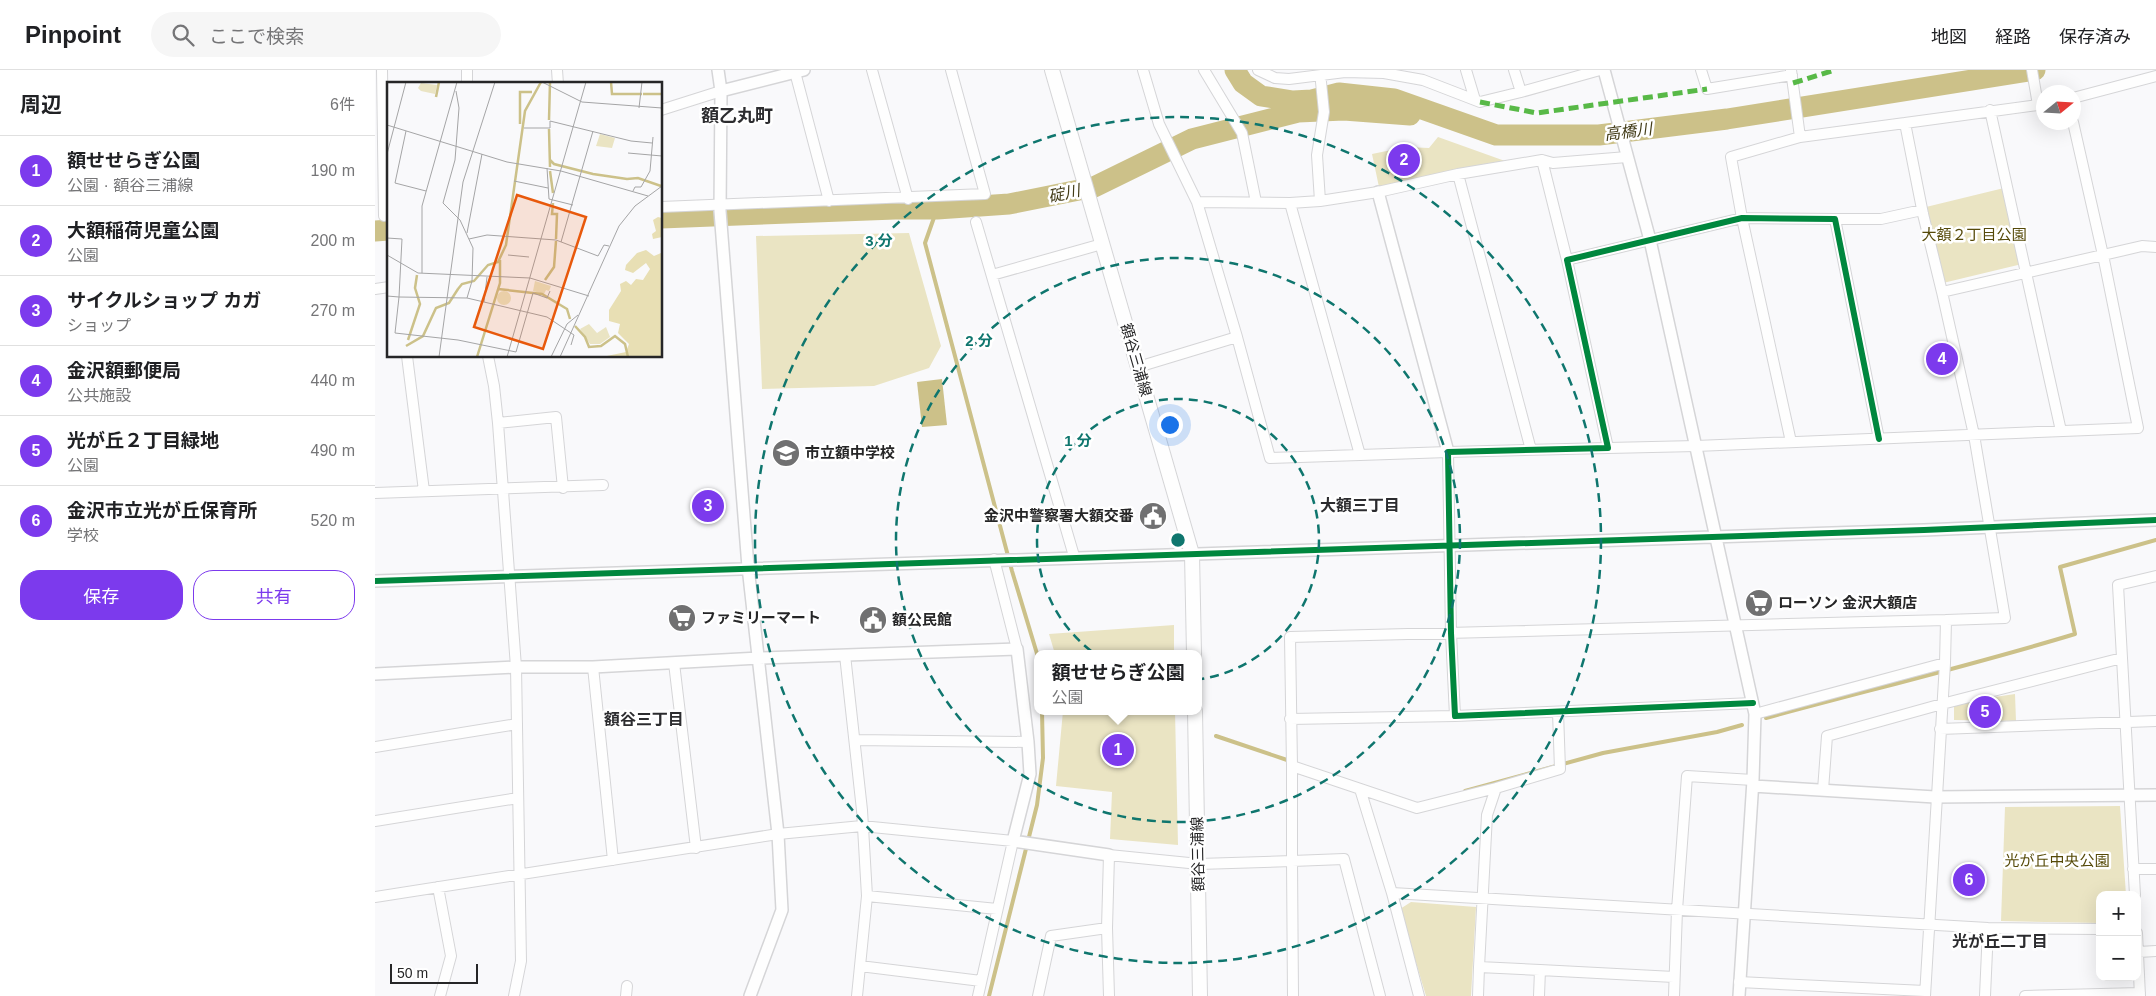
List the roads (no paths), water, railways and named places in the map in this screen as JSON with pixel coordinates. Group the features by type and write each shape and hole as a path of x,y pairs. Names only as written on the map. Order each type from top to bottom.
{"main road":[{"name":"額谷三浦線","path":"1052,70 1191,554 1194,650"},
{"name":"額谷三浦線","path":"1195,715 1200,996"}],"street":[{"path":"382,70 379,140 382,216"},
{"path":"718,70 721,91 721,212 748,568 778,834 782,910 750,996"},
{"path":"872,70 908,199"},
{"path":"663,207 721,212 829,201 908,199 985,194 951,70"},
{"path":"1143,70 1165,138 1197,202 1270,458 1696,446 2138,428 2103,255 2075,130"},
{"path":"1205,70 1242,133 1256,202"},
{"path":"1258,70 1275,78 1289,79 1345,72 1384,73 1423,80 1480,102 1600,70"},
{"path":"1467,70 1475,100"},
{"path":"1514,70 1521,92"},
{"path":"1604,70 1650,240 1754,708 1753,783 1739,996"},
{"path":"1701,70 1707,89 1792,76 1800,133"},
{"path":"2032,70 2036,88"},
{"path":"663,109 795,71 829,201"},
{"path":"2081,96 2156,76"},
{"path":"1320,201 1317,155 1324,112 1321,82"},
{"path":"1791,442 1742,218 1731,156 1800,133 1905,123 2036,102"},
{"path":"1990,110 2061,431"},
{"path":"1293,996 1290,638 2005,618 1974,435 1922,210 1905,123"},
{"path":"1197,202 1290,203 1320,201 1378,192 1458,174 1542,160 1553,164 1627,156"},
{"path":"1542,160 1567,260 1608,448"},
{"path":"1458,174 1531,450"},
{"path":"1378,192 1448,452 1451,633 1455,716"},
{"path":"1290,203 1360,455"},
{"path":"1567,260 1742,218 1881,219 1922,210"},
{"path":"1835,219 1879,439"},
{"path":"976,222 1073,556"},
{"path":"992,274 1102,244"},
{"path":"1942,292 2142,246 2156,247"},
{"path":"1138,367 1237,337"},
{"path":"407,358 423,492"},
{"path":"488,358 498,423 516,668 521,961 514,996"},
{"path":"498,423 556,417 563,488"},
{"path":"375,493 563,488 603,485"},
{"path":"375,581 2156,520"},
{"path":"977,996 997,909 1016,842 1030,774 1017,649 998,559"},
{"path":"2135,891 2128,797 2118,585 2156,576"},
{"path":"1739,982 1925,994 1946,620"},
{"path":"375,674 1017,649"},
{"path":"845,655 855,740 867,896 857,996"},
{"path":"1823,790 1827,736 1942,704 2122,658"},
{"path":"674,663 696,848"},
{"path":"593,667 613,860"},
{"path":"1290,719 1754,708 1944,669"},
{"path":"1291,762 1360,789 1417,808 1560,769 1558,712"},
{"path":"1940,729 2156,721"},
{"path":"375,747 517,724"},
{"path":"855,740 1028,742"},
{"path":"1674,996 1677,910 1687,776 1823,790 1935,797 2128,797 2156,795"},
{"path":"1478,996 1487,815 1496,788"},
{"path":"1360,789 1392,893 1419,996"},
{"path":"375,821 518,798"},
{"path":"375,897 778,834 862,826 1036,844 1109,855 1199,864 1344,859 1380,996"},
{"path":"1109,855 1107,928 1109,996"},
{"path":"2133,869 2156,869"},
{"path":"439,887 451,956 441,996"},
{"path":"1392,893 1988,928 2096,930"},
{"path":"867,896 997,909"},
{"path":"1038,996 1051,936 1107,928"},
{"path":"1985,996 1988,928"},
{"path":"2141,952 2156,951"},
{"path":"860,966 981,981"},
{"path":"1479,967 1675,977"},
{"path":"1539,996 1541,970"},
{"path":"2025,996 2140,995 2140,981"}],"waterway":[{"name":"高橋川","path":"1235,70 1243,83 1261,96 1293,101 1312,100 1339,93 1394,99 1496,135 1599,135 1727,119 2035,70"},
{"name":"碇川","path":"663,218 937,209 1009,204 1094,187 1192,139 1298,112 1344,110 1410,115"},
{"path":"937,209 925,243 1012,571 1036,650"},
{"name":"碇川","path":"375,231 387,230"},
{"path":"1766,718 1960,667 2075,634 2060,567 2156,540"},
{"path":"989,996 1037,805 1043,758 1042,715"},
{"path":"1465,791 1603,753 1717,732 1742,725"},
{"path":"1216,736 1290,761"}],"place":[{"name":"大額稲荷児童公園","path":"1404,160"},
{"name":"金沢額郵便局","path":"1942,359"},
{"name":"市立額中学校","path":"786,453"},
{"name":"サイクルショップ カガ","path":"708,506"},
{"name":"金沢中警察署大額交番","path":"1153,516"},
{"name":"ローソン 金沢大額店","path":"1759,603"},
{"name":"ファミリーマート","path":"682,618"},
{"name":"額公民館","path":"873,620"},
{"name":"光が丘２丁目緑地","path":"1985,712"},
{"name":"額せせらぎ公園","path":"1118,750"},
{"name":"金沢市立光が丘保育所","path":"1969,880"}],"district":[{"name":"額乙丸町","path":"737,116"},
{"name":"大額三丁目","path":"1360,505"},
{"name":"額谷三丁目","path":"644,719"},
{"name":"光が丘二丁目","path":"2000,941"}],"park label":[{"name":"大額２丁目公園","path":"1974,235"},
{"name":"光が丘中央公園","path":"2057,861"}]}
